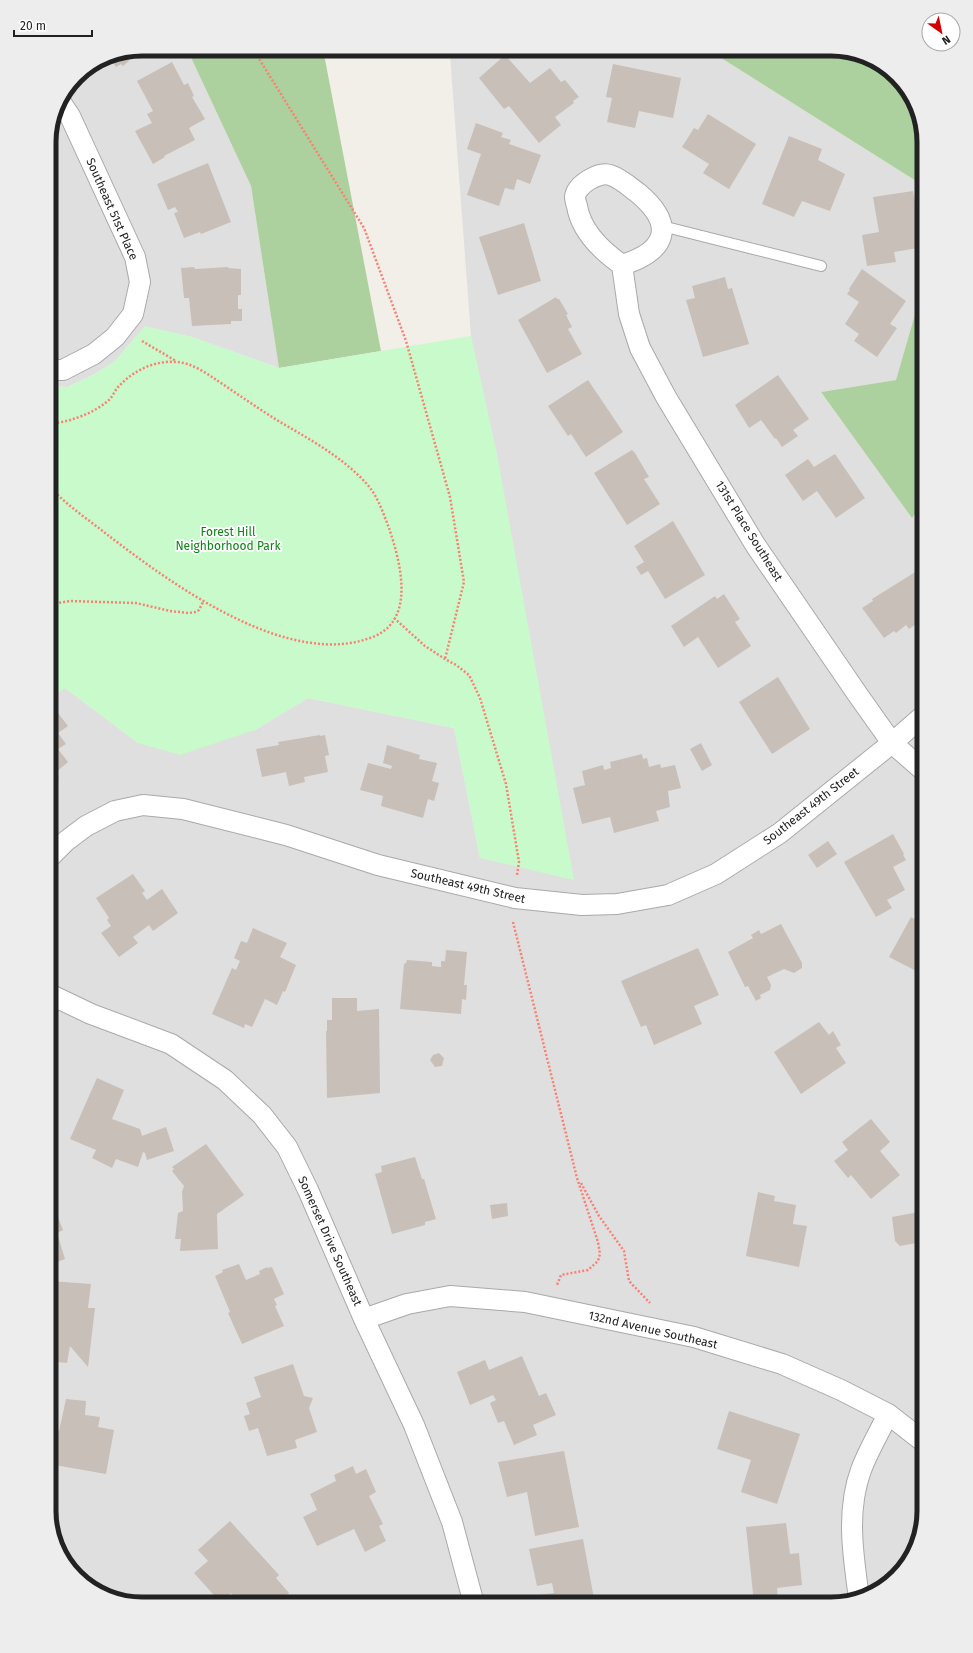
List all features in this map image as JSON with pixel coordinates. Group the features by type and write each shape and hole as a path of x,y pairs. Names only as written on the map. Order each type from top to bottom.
{"street":[{"name":"Southeast 51st Place","path":"56,370 63,370 94,354 115,337 133,314 140,282 134,257 70,116 64,107"},
{"path":"609,174 626,184 649,203 658,215 662,226 661,238 653,250 638,260 622,265 610,256 588,233 578,213 575,196 580,186 594,177 609,174"},
{"name":"131st Place Southeast","path":"622,265 629,314 640,348 666,398 756,546 892,743 917,765"},
{"name":"Southeast 49th Street","path":"56,851 66,841 86,826 115,812 143,804 183,808 286,835 378,865 515,898 582,905 617,904 668,895 716,874 780,833 917,721"},
{"name":"Somerset Drive Southeast","path":"56,997 91,1014 171,1044 226,1080 262,1114 287,1146 308,1190 364,1319 414,1425 452,1522 472,1597"},
{"name":"132nd Avenue Southeast","path":"364,1319 407,1304 450,1296 525,1302 694,1337 775,1362 841,1390 888,1414 917,1437"},
{"path":"858,1592 852,1552 852,1510 861,1470 888,1414"}],"lane":[{"path":"662,226 821,266"}],"path":[{"path":"257,56 364,228 406,341 450,497 464,582 445,659"},
{"path":"56,423 66,421 99,407 110,399 115,391 125,381 144,368 165,362 187,363 243,396 280,422 320,445 345,463 367,484 384,514 392,538 401,575 402,583 400,601 394,618 388,627 377,635 354,642 329,644 305,642 268,632 246,624 203,602 125,548 56,492"},
{"path":"56,604 70,601 136,603 170,611 190,613 199,610 203,602"},
{"path":"394,618 425,646 456,664 469,675 480,698 506,784 519,862 512,924 524,961 577,1178 598,1242 600,1254 598,1261 588,1270 561,1275 557,1287"},
{"path":"577,1178 599,1216 624,1251 629,1281 653,1306"}],"shaded area":[{"path":"136,56 190,56 251,186 279,368 192,337 146,327 114,362 91,376 67,387 56,386 56,136 63,109 77,85 85,77 104,65"},
{"path":"450,56 718,56 917,182 917,307 896,380 821,392 913,517 917,512 917,1511 912,1539 908,1549 896,1568 879,1582 869,1588 853,1594 831,1597 136,1597 104,1588 85,1576 71,1559 61,1539 56,1511 56,694 65,688 138,743 255,730 308,698 454,728 480,858 471,336"}],"green space":[{"path":"190,56 324,56 381,351 279,368 251,186"},
{"path":"718,56 837,56 859,61 879,71 896,85 908,104 912,114 917,142 917,182"},
{"path":"917,307 917,512 912,518 821,392 896,380"},
{"name":"Forest Hill Neighborhood Park","path":"145,326 192,337 279,368 471,336 497,454 574,880 480,858 454,728 308,698 255,730 180,755 138,743 65,688 56,694 56,386 67,387 91,376 114,362"}],"building":[{"path":"504,56 506,56 530,83 550,68 561,82 565,80 579,97 573,101 574,103 555,117 561,125 539,143 509,106 504,109 479,78"},
{"path":"130,57 128,59 129,61 123,66 121,64 116,67 112,62"},
{"path":"172,62 184,85 188,83 194,96 192,97 205,119 189,128 195,140 164,156 165,157 153,164 135,131 152,123 147,114 153,111 137,81"},
{"path":"613,64 681,78 673,118 639,111 635,128 607,122 612,98 606,97"},
{"path":"708,114 756,144 729,189 703,173 709,164 682,147 694,128 698,130"},
{"path":"476,123 503,133 501,137 511,140 509,144 541,155 530,184 517,179 514,190 505,188 499,206 467,195 481,154 467,149"},
{"path":"789,136 822,149 818,160 845,174 830,211 802,201 794,217 762,204"},
{"path":"208,163 231,222 201,234 200,232 184,238 174,213 178,212 175,207 168,210 157,184"},
{"path":"913,191 917,214 917,248 894,252 896,262 867,266 862,235 879,232 873,197"},
{"path":"524,223 541,281 498,295 479,237"},
{"path":"194,267 195,269 228,267 241,269 241,295 238,295 238,309 242,309 242,321 231,321 231,324 192,326 189,298 184,298 181,268"},
{"path":"862,269 906,301 890,324 897,328 877,357 854,341 859,334 845,324 859,302 847,294"},
{"path":"725,277 728,289 732,288 749,344 703,357 686,300 695,298 692,286"},
{"path":"556,297 559,299 568,314 566,315 572,327 568,329 582,354 547,373 518,320"},
{"path":"778,375 809,419 793,430 798,436 782,447 761,420 749,428 735,405"},
{"path":"588,380 623,432 586,457 571,434 568,436 548,406"},
{"path":"632,450 649,477 644,479 660,504 627,525 594,473"},
{"path":"835,454 865,498 836,518 817,491 803,501 785,475 808,459 814,467"},
{"path":"673,521 705,575 665,599 648,571 641,575 636,567 644,562 634,546"},
{"path":"917,571 917,623 909,629 906,625 896,633 894,631 884,638 862,608 873,601 872,599"},
{"path":"724,594 740,619 735,622 751,646 718,668 698,637 684,647 671,626 715,596 717,599"},
{"path":"778,677 810,729 772,754 739,702"},
{"path":"56,710 68,726 58,733 66,744 58,749 68,762 56,772"},
{"path":"325,735 329,755 325,756 328,772 304,777 305,782 289,786 286,772 262,777 256,749 279,745 278,742"},
{"path":"701,743 712,765 702,771 690,749"},
{"path":"387,745 420,755 419,759 437,763 432,781 439,783 434,801 428,799 423,818 381,806 383,796 360,790 368,763 391,769 392,766 383,763"},
{"path":"642,754 643,759 647,758 649,767 660,764 661,768 675,765 681,788 668,791 670,807 656,811 659,821 614,833 610,817 582,824 573,788 585,785 582,771 603,765 604,770 611,768 610,762"},
{"path":"893,834 906,860 893,867 905,890 887,900 892,908 876,917 844,862"},
{"path":"828,841 837,854 817,868 808,855"},
{"path":"133,874 145,891 142,893 147,900 162,889 178,913 153,931 149,925 133,937 138,943 119,957 101,933 111,926 107,920 109,918 96,898"},
{"path":"911,917 917,920 917,971 889,957"},
{"path":"781,924 802,963 802,968 794,973 784,969 767,977 771,985 770,990 760,995 761,998 756,1001 748,986 745,987 728,952 753,938 751,935 759,930 761,934"},
{"path":"253,928 287,943 280,957 296,965 285,992 283,991 277,1005 265,999 252,1027 245,1024 244,1028 212,1014 232,968 236,970 240,961 234,958 241,941 247,943"},
{"path":"698,948 719,995 694,1006 702,1024 654,1045 646,1025 641,1027 621,981"},
{"path":"446,950 467,952 464,985 467,985 466,1000 462,999 461,1014 400,1009 404,964 407,960 432,962 432,966 441,967 441,961 445,961"},
{"path":"332,998 357,998 357,1011 379,1009 380,1093 327,1098 326,1031 327,1020 332,1020"},
{"path":"819,1022 829,1035 833,1031 841,1045 836,1048 846,1063 801,1094 774,1052"},
{"path":"439,1053 444,1058 442,1066 435,1067 430,1060 433,1055"},
{"path":"97,1078 124,1090 112,1119 140,1129 142,1136 166,1127 174,1151 147,1160 145,1153 143,1152 138,1167 116,1159 112,1168 92,1158 96,1150 70,1139"},
{"path":"871,1119 890,1142 880,1151 900,1175 871,1199 851,1175 848,1178 834,1161 848,1150 842,1142"},
{"path":"206,1144 244,1195 217,1214 218,1249 180,1251 181,1239 175,1239 178,1213 183,1211 182,1192 184,1186 172,1171 174,1169 172,1167"},
{"path":"415,1157 422,1179 424,1179 436,1219 425,1222 425,1225 392,1234 375,1174 382,1172 381,1166"},
{"path":"758,1192 775,1196 774,1201 796,1205 793,1224 807,1226 799,1267 746,1256"},
{"path":"507,1203 508,1216 492,1219 490,1205"},
{"path":"56,1212 63,1230 57,1233 65,1259 56,1262"},
{"path":"917,1212 917,1243 900,1246 895,1241 892,1217"},
{"path":"239,1264 246,1280 260,1274 259,1271 267,1267 272,1267 284,1294 274,1299 277,1305 275,1306 284,1326 242,1344 228,1313 230,1312 215,1276 223,1272 222,1270"},
{"path":"56,1281 91,1284 88,1308 95,1308 88,1367 70,1346 67,1363 56,1362"},
{"path":"522,1356 539,1396 546,1393 556,1415 533,1425 537,1435 514,1445 504,1421 498,1423 490,1403 496,1400 493,1395 470,1405 457,1372 485,1360 489,1370"},
{"path":"293,1364 304,1396 313,1398 309,1408 317,1432 295,1440 297,1448 267,1456 258,1428 249,1431 244,1416 250,1414 246,1403 261,1397 254,1377"},
{"path":"66,1399 86,1401 85,1415 100,1417 98,1427 114,1430 106,1474 56,1465 56,1430 59,1431"},
{"path":"729,1411 800,1434 777,1504 741,1492 751,1460 717,1449"},
{"path":"564,1451 579,1527 535,1536 527,1492 507,1497 498,1462"},
{"path":"353,1466 356,1474 366,1469 376,1492 369,1496 383,1524 379,1526 386,1541 365,1552 354,1529 317,1546 303,1517 317,1510 310,1494 336,1481 334,1475"},
{"path":"230,1521 279,1575 276,1578 289,1593 284,1597 235,1597 231,1593 227,1597 216,1597 194,1573 208,1561 198,1550"},
{"path":"786,1523 790,1554 799,1553 802,1585 777,1588 778,1597 753,1597 746,1527"},
{"path":"583,1539 594,1597 532,1597 554,1593 552,1583 537,1586 529,1549"}]}
